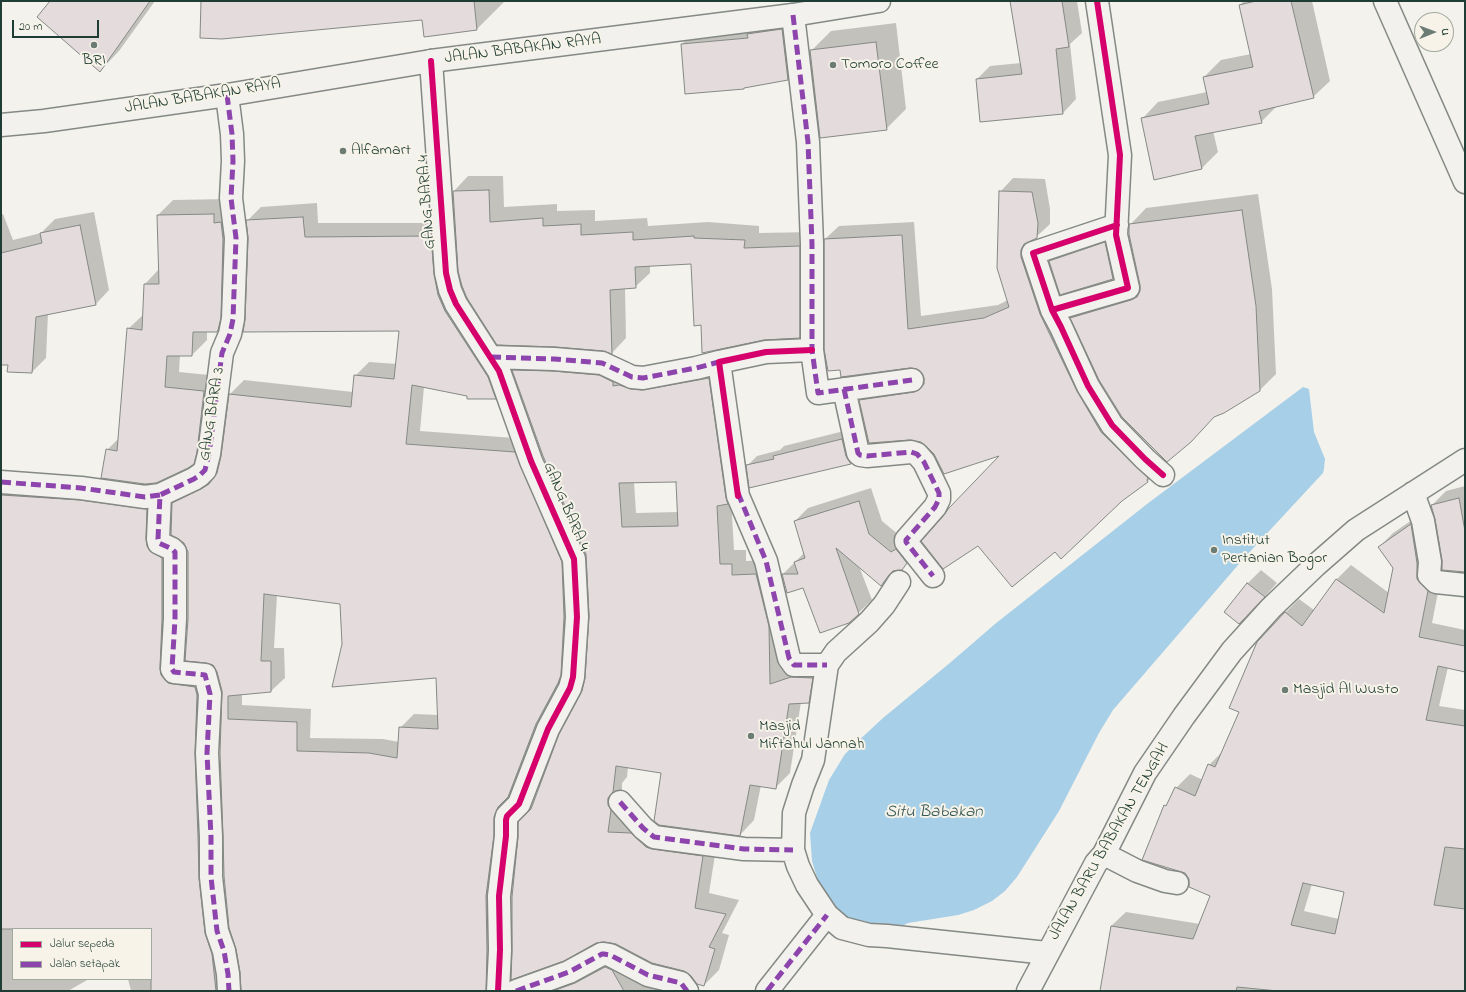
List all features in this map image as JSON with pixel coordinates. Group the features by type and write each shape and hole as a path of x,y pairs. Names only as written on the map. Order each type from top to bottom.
{"street":[{"name":"JALAN BABAKAN RAYA","path":"1,125 44,121 227,95 431,61 793,15 879,1"},
{"path":"1052,310 1128,288 1116,235 1120,155 1097,1"},
{"path":"1385,1 1465,182"},
{"path":"793,15 809,149 812,244 812,350 818,393 912,380"},
{"name":"GANG BARA 4","path":"431,61 446,273 456,304 499,371 532,461 574,559 577,617 573,678 570,688 548,729 519,804 507,816 506,820 506,836 499,896 500,950 498,991"},
{"name":"GANG BARA 3","path":"160,494 194,479 205,470 209,454 222,353 230,334 233,319 236,238 231,198 233,161 232,134 227,95"},
{"path":"1117,225 1034,253 1052,310 1088,386 1112,425 1163,475"},
{"path":"491,357 554,359 602,363 632,377 643,378 766,352 812,350"},
{"path":"719,362 738,496 766,561 789,658 794,665 828,665"},
{"path":"844,389 858,453 860,455 867,456 911,452 917,454 924,462 939,493 939,499 935,507 906,540 906,542 934,576"},
{"name":"JALAN BARU BABAKAN TENGAH","path":"1028,991 1096,863 1104,854 1145,773 1184,716 1232,651 1271,608 1316,565 1356,530 1465,460"},
{"path":"1,482 80,488 145,497 160,494 159,543 175,552 172,669 174,672 205,675 210,694 207,752 212,837 211,877 217,930 226,959 230,991"},
{"path":"1413,493 1423,521 1430,562 1428,575 1436,582 1465,585"},
{"path":"900,582 870,622 836,652 828,665 813,760 794,813 793,850 798,866 807,885 827,915 842,928 869,935 1047,953"},
{"path":"620,802 643,828 654,837 744,849 793,850"},
{"path":"1104,854 1137,871 1165,881 1177,883"},
{"path":"767,991 827,915"},
{"path":"516,991 569,972 602,954 610,955 648,975 681,983 687,991"}],"water":[{"name":"Situ Babakan","path":"1303,387 1309,389 1314,432 1325,459 1323,473 1245,557 1113,710 1099,733 1059,811 1017,877 1005,891 992,901 974,910 958,915 908,923 896,929 854,922 835,913 822,894 812,861 810,833 829,780 845,754 883,718 995,624 1147,504"}],"building":[{"name":"BRI","path":"50,1 150,1 100,72 37,17"},
{"path":"201,1 474,1 477,30 424,37 422,20 222,39 200,38"},
{"path":"1010,1 1062,1 1069,47 1056,49 1063,114 980,122 976,79 1022,74"},
{"path":"1256,1 1291,1 1314,98 1259,111 1262,123 1195,136 1202,169 1154,180 1141,118 1209,104 1203,77 1253,67 1239,5"},
{"path":"782,29 788,80 744,89 685,94 681,44 748,38 747,34"},
{"path":"876,42 887,130 820,138 810,50"},
{"path":"489,190 490,222 543,218 543,226 581,224 581,235 633,232 633,240 694,236 694,238 745,240 744,248 800,246 800,338 764,340 702,353 701,325 694,326 691,264 635,267 636,288 610,290 612,354 603,351 555,347 497,345 467,298 462,286 458,271 453,191"},
{"path":"999,191 1032,192 1038,223 1037,238 1024,244 1021,250 1021,257 1040,314 1077,391 1101,432 1148,478 1148,482 1122,501 1061,559 1055,552 1012,587 978,546 943,569 921,541 949,508 999,456 944,474 934,454 921,442 910,440 869,443 859,400 919,390 924,384 922,373 917,369 910,368 841,377 840,370 828,371 824,349 824,239 902,235 908,329 984,318 1009,307 997,268"},
{"path":"1242,210 1256,306 1260,391 1224,413 1214,417 1191,442 1167,462 1122,417 1099,380 1070,318 1137,297 1140,291 1140,285 1129,234 1129,224"},
{"path":"214,214 214,223 221,222 223,239 221,318 218,330 217,332 193,332 192,356 167,356 165,387 204,391 197,452 194,464 156,483 145,484 101,478 106,449 117,451 127,328 142,330 144,284 159,284 157,215"},
{"path":"303,217 305,237 431,236 434,274 438,295 445,311 488,377 496,399 467,399 467,396 412,385 406,444 515,452 562,562 564,617 561,675 536,724 508,797 498,807 494,817 494,835 486,896 486,991 241,991 240,972 236,949 229,928 224,876 220,753 222,691 217,672 213,665 185,661 188,619 188,552 184,543 171,535 172,503 209,484 217,473 221,456 229,394 351,407 354,375 394,379 399,331 243,332 245,319 248,238 246,220","holes":["264,594 340,604 342,644 332,687 436,678 438,729 399,727 397,758 369,753 297,751 297,722 228,719 228,696 271,692 271,661 261,661"]},
{"path":"80,225 96,305 36,317 32,373 7,372 8,365 1,365 1,253 42,243 40,233"},
{"path":"1105,242 1113,279 1060,295 1049,261"},
{"path":"512,370 553,371 599,375 613,382 613,386 619,385 631,389 642,390 709,378 728,504 717,506 720,564 732,564 732,575 756,574 769,626 770,684 791,677 813,678 809,703 789,704 776,789 750,785 740,836 659,825 654,821 661,773 616,766 613,792 608,798 608,805 611,810 608,832 631,833 646,847 652,849 703,856 695,908 726,914 709,947 715,949 704,986 697,984 691,976 684,971 652,963 616,944 604,942 596,943 564,961 511,980 512,897 518,822 531,809 559,734 582,691 585,678 589,616 586,554 543,456","holes":["676,482 678,526 622,527 619,483"]},
{"path":"842,439 846,456 851,464 749,488 746,465 774,459 773,456"},
{"path":"1,495 80,500 147,509 147,546 150,551 162,558 161,675 168,683 195,687 197,695 195,754 199,878 205,933 212,954 216,991 151,991 152,928 1,929"},
{"path":"1459,498 1465,531 1465,572 1442,570 1442,560 1431,505"},
{"path":"859,501 869,534 891,552 896,549 907,563 902,570 893,571 881,586 836,548 859,614 849,623 820,633 803,588 787,593 782,574 798,574 794,562 805,558 794,521"},
{"path":"1411,524 1417,563 1417,579 1428,591 1419,637 1465,646 1465,672 1438,666 1426,720 1465,726 1465,849 1445,847 1434,905 1465,909 1465,991 1278,991 1237,987 1236,991 1100,991 1111,926 1193,939 1210,896 1189,887 1189,879 1185,873 1142,860 1164,805 1166,806 1175,787 1195,796 1208,764 1215,767 1239,712 1229,708 1257,642 1285,612 1302,626 1336,579 1384,613 1393,568 1378,547","holes":["1303,883 1344,892 1335,934 1291,925"]},
{"path":"1247,583 1265,597 1239,624 1224,612"},
{"path":"605,967 612,970 624,991 553,991 575,983"}],"marked path":[{"path":"793,15 808,142 812,244 812,350 818,393 912,380"},
{"path":"227,95 232,134 233,161 231,198 236,238 233,319 230,334 222,353 209,454 205,470 194,479 160,495 158,539 159,543 175,552 175,619 172,669 174,672 205,675 210,694 207,753 211,837 211,877 217,931 224,951 229,991"},
{"path":"491,357 554,359 602,363 632,377 643,378 719,362"},
{"path":"844,389 858,453 860,455 867,456 911,452 917,454 924,462 939,493 939,499 935,507 906,540 906,542 933,576"},
{"path":"1,482 81,488 145,497 160,495"},
{"path":"738,493 766,561 789,658 794,665 827,665"},
{"path":"620,802 643,828 654,837 744,849 793,850"},
{"path":"767,991 827,915"},
{"path":"516,991 569,972 602,954 610,955 648,975 681,983 687,991"}],"cycle path":[{"path":"1052,310 1128,288 1116,235 1120,155 1097,1"},
{"path":"431,61 446,273 450,290 456,304 499,371 531,461 574,559 577,617 573,677 570,688 548,729 519,804 507,816 506,820 506,836 499,896 500,950 498,991"},
{"path":"1117,225 1033,253 1052,310 1088,386 1112,425 1163,475"},
{"path":"738,496 719,362 766,352 812,350"}],"place":[{"name":"BRI","path":"94,45"},
{"name":"Tomoro Coffee","path":"833,65"},
{"name":"Alfamart","path":"343,151"},
{"name":"Institut Pertanian Bogor","path":"1214,550"},
{"name":"Masjid Al Wusto","path":"1285,690"},
{"name":"Masjid Miftahul Jannah","path":"751,736"}]}
